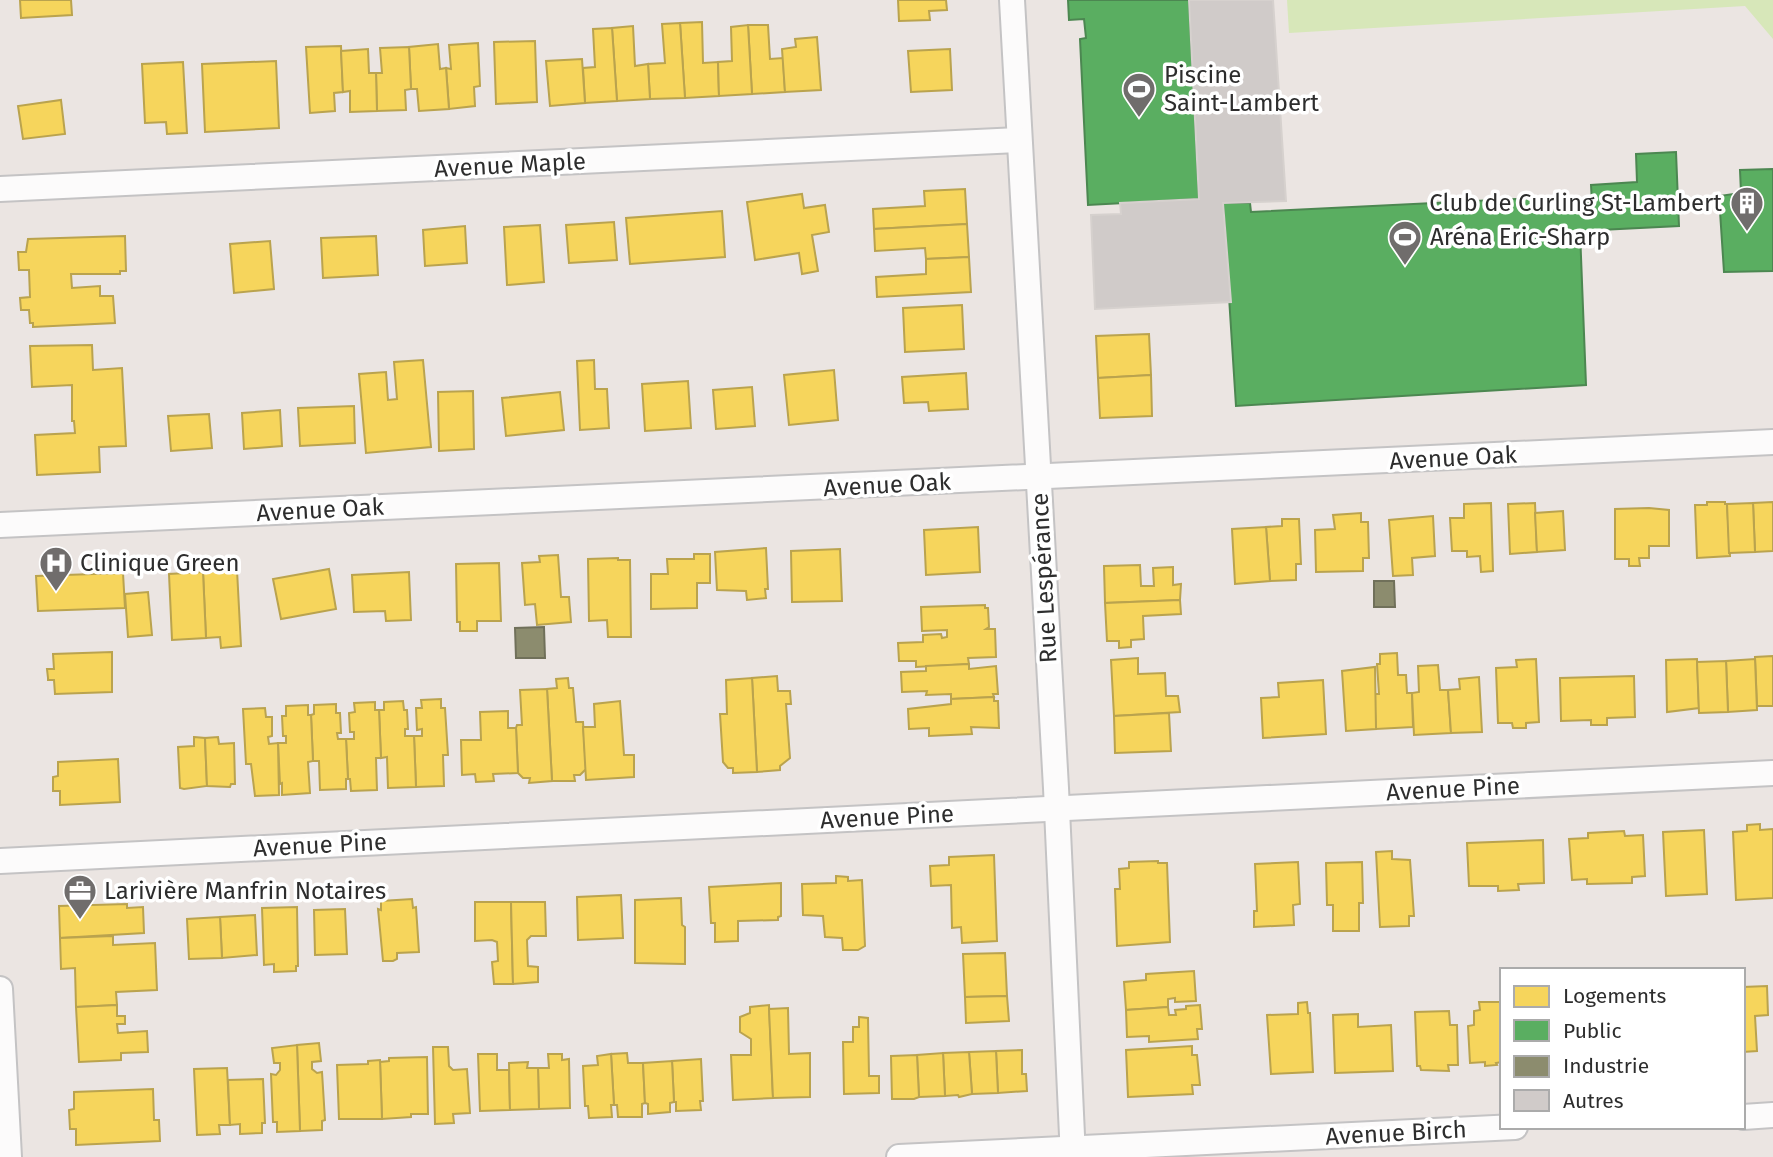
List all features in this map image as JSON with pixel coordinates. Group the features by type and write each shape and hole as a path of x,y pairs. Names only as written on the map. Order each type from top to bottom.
{"street":[{"name":"Rue Lespérance","path":"1012,0 1057,809 1073,1153"},
{"name":"Avenue Maple","path":"0,190 1019,140"},
{"name":"Avenue Oak","path":"0,525 1773,442"},
{"name":"Avenue Pine","path":"0,861 1773,774"},
{"path":"0,989 9,1157"},
{"path":"1745,1116 1773,1115"},
{"name":"Avenue Birch","path":"899,1157 1073,1153 1500,1128"}],"green space":[{"path":"1287,0 1773,0 1773,39 1745,6 1289,33"}],"building: Logements":[{"path":"20,0 71,0 72,15 21,18"},
{"path":"898,0 946,0 947,10 929,11 930,20 899,21"},
{"path":"702,22 703,63 718,62 719,96 685,98 680,23"},
{"path":"680,23 685,98 650,99 648,64 665,63 662,24"},
{"path":"748,25 768,25 770,59 783,58 785,92 752,94"},
{"path":"748,25 752,94 719,96 718,62 732,61 731,27"},
{"path":"633,26 635,66 648,64 650,99 617,101 612,28"},
{"path":"612,28 617,101 585,103 583,68 595,67 593,29"},
{"path":"817,37 821,90 785,92 782,49 796,47 795,39"},
{"path":"535,41 537,102 496,104 494,42"},
{"path":"478,43 480,86 474,87 475,106 449,109 446,68 451,69 449,45"},
{"path":"438,44 440,69 446,68 449,109 419,111 417,89 411,89 409,47"},
{"path":"341,46 343,92 334,93 335,111 310,113 306,47"},
{"path":"409,47 411,89 405,90 406,110 377,111 376,73 382,73 380,48"},
{"path":"368,49 369,73 376,73 377,111 350,112 350,91 343,92 341,51"},
{"path":"950,49 952,90 911,92 908,51"},
{"path":"582,59 585,103 550,106 546,61"},
{"path":"276,61 279,128 205,132 202,64"},
{"path":"183,62 187,133 167,134 166,122 145,123 142,64"},
{"path":"61,100 65,134 23,139 18,106"},
{"path":"965,189 967,224 874,229 873,209 925,206 924,191"},
{"path":"802,194 804,208 825,205 829,232 812,235 818,271 802,274 799,253 755,260 747,202"},
{"path":"722,211 725,257 630,264 626,218"},
{"path":"614,222 617,260 569,263 566,225"},
{"path":"967,224 969,257 926,259 925,248 875,251 874,229"},
{"path":"540,225 544,282 507,285 504,227"},
{"path":"465,226 467,263 425,266 423,230"},
{"path":"125,236 126,271 120,271 120,274 71,274 72,288 100,286 100,296 113,296 115,323 33,327 29,310 21,310 20,298 30,297 29,270 19,270 18,252 26,252 28,239"},
{"path":"376,236 378,275 323,278 321,238"},
{"path":"270,241 274,289 234,293 230,244"},
{"path":"969,257 971,292 877,297 876,277 926,274 926,259"},
{"path":"962,305 964,349 905,352 903,308"},
{"path":"1149,334 1151,375 1098,378 1096,336"},
{"path":"92,345 93,370 122,368 126,446 99,447 100,472 37,475 35,435 75,433 72,421 72,385 32,387 30,346"},
{"path":"423,360 431,447 366,453 359,374 386,372 388,400 397,399 394,362"},
{"path":"594,360 595,389 607,389 609,428 580,430 577,361"},
{"path":"834,370 838,420 789,425 784,375"},
{"path":"966,373 968,409 929,411 928,402 904,403 902,377"},
{"path":"1151,375 1152,416 1100,418 1098,378"},
{"path":"688,381 691,428 645,431 642,384"},
{"path":"752,387 755,426 716,429 713,390"},
{"path":"473,391 474,449 439,451 438,392"},
{"path":"560,392 564,430 506,436 502,398"},
{"path":"354,406 355,443 300,446 298,408"},
{"path":"280,410 282,446 244,449 242,413"},
{"path":"209,414 212,448 171,451 168,416"},
{"path":"1707,502 1727,504 1730,556 1697,558 1695,505 1707,505"},
{"path":"1773,502 1773,551 1755,552 1753,503"},
{"path":"1491,503 1493,571 1481,572 1480,556 1467,557 1467,551 1452,551 1450,518 1464,518 1464,504"},
{"path":"1535,503 1537,552 1510,554 1508,504"},
{"path":"1753,503 1755,552 1729,553 1727,504"},
{"path":"1615,509 1669,510 1669,546 1649,546 1649,558 1639,558 1640,566 1629,566 1629,559 1615,559"},
{"path":"1563,511 1565,550 1537,552 1535,513"},
{"path":"1361,513 1361,522 1368,522 1369,558 1363,558 1363,571 1316,572 1315,530 1335,529 1333,515"},
{"path":"1433,516 1435,556 1412,558 1413,575 1393,576 1389,520"},
{"path":"1282,519 1299,519 1301,564 1296,564 1296,580 1270,581 1266,527 1282,526"},
{"path":"978,527 980,572 926,575 924,530"},
{"path":"1266,527 1270,581 1235,584 1232,529"},
{"path":"766,548 766,598 747,600 746,591 717,590 715,552"},
{"path":"840,549 842,601 792,602 791,551"},
{"path":"694,554 710,554 710,583 697,583 697,608 651,609 651,574 668,574 667,559 694,559"},
{"path":"558,555 561,597 569,597 571,622 537,625 535,604 525,605 522,563 540,562 539,556"},
{"path":"588,559 630,560 631,637 608,637 607,620 589,621"},
{"path":"499,563 501,621 477,621 477,631 460,631 460,622 457,622 456,564"},
{"path":"1140,565 1141,586 1154,586 1153,568 1173,567 1173,585 1181,584 1180,600 1105,603 1104,566"},
{"path":"329,569 336,609 281,619 273,579"},
{"path":"237,570 241,646 221,648 220,637 206,638 203,572"},
{"path":"203,572 206,638 172,640 169,574"},
{"path":"409,572 411,620 386,621 385,611 354,612 352,575"},
{"path":"123,573 125,608 38,611 36,576"},
{"path":"148,592 152,635 128,637 125,594"},
{"path":"1180,600 1181,614 1143,616 1144,639 1131,640 1131,647 1119,648 1119,641 1107,641 1105,603"},
{"path":"985,605 985,608 988,608 989,627 986,629 995,629 996,657 968,658 969,664 916,667 916,661 899,661 898,643 923,642 923,635 941,634 942,638 947,637 947,630 922,631 921,607"},
{"path":"112,652 112,692 55,694 54,680 48,680 47,669 54,669 53,654"},
{"path":"1397,653 1398,675 1406,675 1407,693 1412,693 1413,727 1376,729 1374,694 1379,694 1377,664 1380,664 1380,654"},
{"path":"1773,656 1773,706 1757,706 1755,657"},
{"path":"1138,658 1138,674 1165,673 1166,696 1178,696 1180,712 1114,716 1111,660"},
{"path":"1536,659 1539,722 1526,723 1526,728 1513,728 1512,723 1498,723 1496,668 1517,667 1516,660"},
{"path":"1697,659 1699,708 1667,712 1666,660"},
{"path":"1755,659 1757,710 1728,712 1726,661"},
{"path":"1726,661 1728,712 1699,713 1697,662"},
{"path":"969,664 969,669 996,666 998,694 993,694 994,697 951,699 951,694 902,692 901,672 926,671 926,666"},
{"path":"1438,665 1440,690 1448,690 1451,733 1414,735 1412,693 1419,692 1418,666"},
{"path":"1375,667 1376,729 1346,731 1342,671"},
{"path":"777,676 778,691 790,691 791,704 786,704 790,758 780,766 780,770 757,772 752,678"},
{"path":"1634,676 1635,717 1607,718 1607,725 1591,725 1591,720 1561,721 1560,678"},
{"path":"1479,677 1482,732 1451,733 1448,690 1460,689 1459,679"},
{"path":"568,678 569,688 573,688 576,722 583,722 586,769 580,775 574,775 575,781 552,781 547,689 557,688 556,679"},
{"path":"752,678 757,772 733,773 733,768 728,768 723,762 720,714 727,714 726,680"},
{"path":"1323,680 1326,734 1263,738 1261,698 1279,697 1278,683"},
{"path":"547,689 552,781 529,783 530,778 523,778 518,773 516,728 517,725 522,725 520,690"},
{"path":"994,697 994,701 998,701 999,728 971,727 972,734 929,736 929,728 909,729 908,709 951,704 951,699"},
{"path":"441,699 441,708 445,708 448,755 443,755 444,786 416,787 414,736 422,736 422,729 417,730 416,708 422,708 421,700"},
{"path":"403,701 404,710 407,710 408,729 405,729 405,736 414,736 416,787 388,788 387,757 381,758 379,710 384,710 384,702"},
{"path":"620,701 624,755 634,755 634,777 586,780 583,727 595,727 594,704"},
{"path":"375,702 375,710 379,710 381,758 376,758 377,790 351,791 346,739 354,739 354,732 350,732 349,713 355,712 354,703"},
{"path":"336,704 336,713 340,713 341,733 337,733 338,739 346,739 348,779 346,789 320,790 319,761 313,761 311,715 314,714 314,705"},
{"path":"308,705 313,761 308,762 310,793 282,795 278,743 286,743 286,736 283,736 282,716 286,716 286,706"},
{"path":"265,708 266,717 272,717 269,744 278,743 279,795 255,796 251,764 246,764 243,709"},
{"path":"508,711 508,728 516,728 518,773 493,774 494,781 476,782 475,774 462,775 461,740 481,740 480,712"},
{"path":"1169,713 1171,751 1115,753 1114,716"},
{"path":"194,737 205,738 207,786 184,789 180,788 178,747 194,746"},
{"path":"218,737 219,744 234,743 235,784 230,787 207,786 205,738"},
{"path":"118,759 120,802 60,805 60,791 53,791 53,777 58,776 58,762"},
{"path":"1760,824 1760,830 1773,829 1773,898 1736,900 1733,832 1747,831 1747,825"},
{"path":"1704,830 1707,894 1666,896 1663,832"},
{"path":"1624,831 1625,836 1643,835 1645,876 1632,877 1632,883 1587,884 1587,879 1572,880 1569,839 1588,838 1588,833"},
{"path":"1543,840 1544,883 1518,884 1519,890 1498,891 1498,886 1469,886 1467,843"},
{"path":"1392,851 1392,859 1410,860 1414,916 1409,916 1409,926 1380,927 1376,852"},
{"path":"994,855 997,941 962,943 961,927 952,928 951,885 931,886 930,866 949,865 949,857"},
{"path":"1129,862 1167,863 1170,942 1117,946 1115,889 1120,889 1119,869 1129,868"},
{"path":"1298,862 1300,904 1293,905 1294,925 1254,927 1254,911 1257,911 1255,864"},
{"path":"1362,862 1363,903 1359,903 1359,931 1333,931 1333,905 1327,905 1326,863"},
{"path":"836,876 848,877 848,881 862,880 865,946 858,950 843,950 842,938 825,937 823,916 803,915 802,884 836,883"},
{"path":"781,883 781,916 778,920 738,921 738,941 715,942 709,887"},
{"path":"621,895 623,938 578,940 577,897"},
{"path":"681,898 682,925 685,927 685,964 635,963 635,900"},
{"path":"412,899 413,908 416,907 419,952 397,953 397,959 383,961 378,909 381,910 381,901"},
{"path":"475,902 511,902 513,984 494,984 492,962 498,961 497,942 475,941"},
{"path":"511,902 545,902 546,936 531,936 527,940 528,966 538,967 538,982 513,984"},
{"path":"127,904 127,908 143,907 144,933 60,938 59,906"},
{"path":"297,907 298,966 296,971 274,972 274,964 264,965 262,908"},
{"path":"345,909 347,954 315,955 314,910"},
{"path":"255,915 257,955 222,958 220,917"},
{"path":"220,917 222,958 189,959 187,919"},
{"path":"113,936 113,945 155,943 157,990 116,992 117,1005 76,1007 75,968 61,969 60,938"},
{"path":"1005,953 1007,996 965,997 963,954"},
{"path":"1194,971 1196,1001 1175,1002 1175,998 1168,999 1168,1007 1126,1010 1124,982 1146,980 1146,974"},
{"path":"1767,986 1768,1015 1755,1016 1757,1051 1745,1052 1745,987"},
{"path":"1007,996 1009,1021 966,1023 965,997"},
{"path":"1307,1002 1313,1072 1271,1074 1267,1015 1298,1014 1298,1003"},
{"path":"1479,1002 1500,1002 1500,1062 1496,1063 1497,1065 1485,1066 1485,1062 1470,1063 1468,1026 1474,1025 1474,1011 1480,1010"},
{"path":"117,1005 117,1016 125,1016 125,1024 117,1024 118,1033 147,1031 148,1052 121,1053 121,1060 79,1062 76,1007"},
{"path":"769,1005 773,1098 733,1100 731,1055 751,1055 751,1039 740,1032 740,1017 750,1013 750,1007"},
{"path":"1200,1005 1202,1029 1197,1029 1198,1039 1149,1042 1149,1036 1127,1037 1126,1010 1168,1007 1169,1015 1176,1015 1175,1010"},
{"path":"788,1008 789,1054 810,1053 810,1097 773,1098 769,1009"},
{"path":"1449,1011 1450,1025 1457,1025 1458,1065 1448,1065 1449,1071 1421,1070 1420,1066 1417,1066 1415,1012"},
{"path":"1358,1014 1358,1027 1391,1025 1393,1071 1335,1073 1333,1015"},
{"path":"859,1017 868,1018 869,1076 879,1076 879,1093 844,1094 843,1042 853,1042 853,1027 859,1027"},
{"path":"319,1043 321,1061 312,1062 312,1069 317,1073 322,1072 325,1120 322,1121 322,1130 300,1131 297,1045"},
{"path":"297,1045 300,1131 277,1132 277,1122 273,1122 271,1074 276,1075 280,1070 280,1063 274,1063 272,1048"},
{"path":"1192,1046 1192,1055 1197,1055 1200,1085 1192,1085 1193,1094 1128,1097 1126,1050"},
{"path":"433,1047 448,1047 449,1066 453,1070 467,1069 470,1113 453,1114 454,1123 435,1124"},
{"path":"1022,1050 1022,1074 1026,1074 1027,1091 998,1093 996,1051"},
{"path":"996,1051 998,1093 972,1094 969,1052"},
{"path":"969,1052 972,1094 945,1096 943,1053"},
{"path":"627,1053 628,1063 643,1063 645,1103 642,1104 642,1117 618,1117 617,1105 614,1105 611,1054"},
{"path":"943,1053 945,1096 919,1097 917,1055"},
{"path":"478,1054 497,1054 497,1070 509,1070 510,1110 480,1111"},
{"path":"548,1054 562,1054 562,1060 569,1059 570,1108 539,1109 538,1068 549,1068"},
{"path":"611,1054 614,1105 611,1105 612,1117 589,1118 588,1106 585,1106 583,1066 598,1065 597,1056"},
{"path":"917,1055 919,1097 892,1099 891,1056"},
{"path":"427,1057 428,1114 382,1119 380,1062 389,1061 389,1058"},
{"path":"701,1059 701,1110 676,1111 672,1061"},
{"path":"380,1060 382,1119 339,1119 337,1065 368,1064 368,1061"},
{"path":"672,1061 674,1102 670,1103 670,1112 648,1114 643,1063"},
{"path":"528,1062 527,1068 538,1068 539,1109 510,1110 509,1063"},
{"path":"227,1068 230,1125 219,1125 220,1134 197,1135 194,1069"},
{"path":"263,1079 265,1123 262,1123 262,1133 240,1134 240,1124 230,1125 228,1080"},
{"path":"153,1089 154,1120 159,1120 160,1141 76,1145 76,1129 70,1129 69,1110 74,1109 74,1092"}],"building: Public":[{"name":"Piscine Saint-Lambert","path":"1068,0 1189,0 1199,199 1088,205 1080,39 1086,38 1084,19 1069,20"},
{"name":"Aréna Eric-Sharp","path":"1676,152 1679,226 1580,231 1586,385 1236,406 1223,203 1250,203 1251,212 1578,196 1579,204 1592,203 1591,185 1637,182 1636,154"},
{"name":"Club de Curling St-Lambert","path":"1773,169 1773,271 1724,272 1719,196 1741,193 1740,170"}],"building: Industrie":[{"path":"1374,581 1394,581 1395,607 1374,607"},
{"path":"544,627 545,658 516,658 515,628"}],"building: Autres":[{"path":"1189,0 1273,0 1286,201 1223,203 1231,302 1095,309 1091,215 1121,214 1120,203 1199,199"}],"place":[{"name":"Piscine Saint-Lambert","path":"1139,119"},
{"name":"Club de Curling St-Lambert","path":"1747,233"},
{"name":"Aréna Eric-Sharp","path":"1405,267"},
{"name":"Clinique Green","path":"56,593"},
{"name":"Larivière Manfrin Notaires","path":"80,921"}]}
